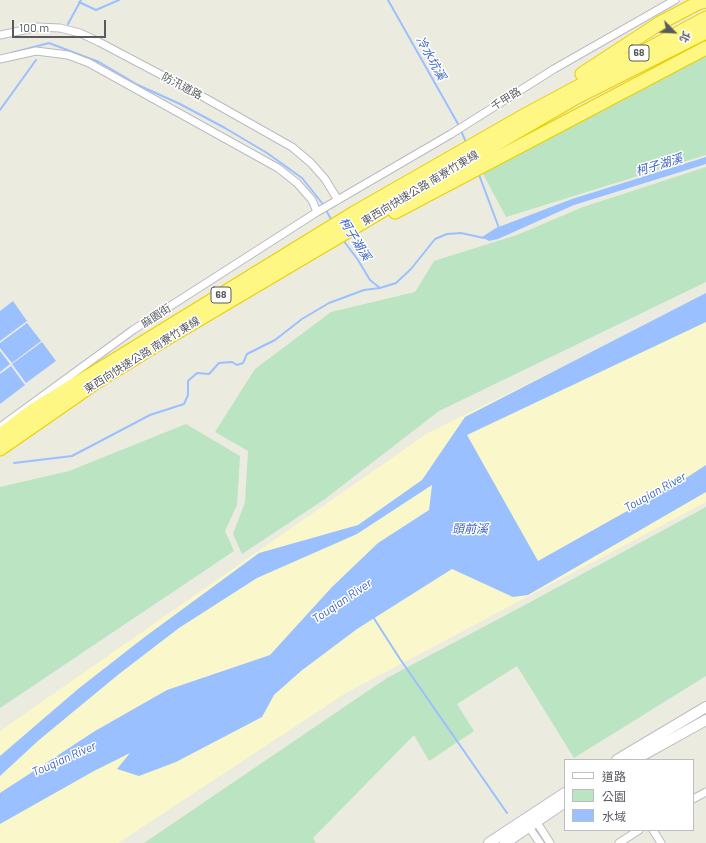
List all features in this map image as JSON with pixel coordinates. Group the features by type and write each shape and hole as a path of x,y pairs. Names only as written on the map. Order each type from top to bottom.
{"highway":[{"path":"445,160 490,128 585,73 660,23 703,1"},
{"name":"東西向快速公路 南寮竹東線","path":"0,435 35,409 354,213 445,160 574,93 706,18"},
{"name":"東西向快速公路 南寮竹東線","path":"0,449 98,381 453,169 574,93 706,32"},
{"path":"292,264 338,242 706,48"},
{"path":"646,80 674,70 706,55"}],"street":[{"name":"千甲路","path":"317,212 451,134 554,69 675,0"},
{"name":"防汛道路","path":"0,35 38,27 60,28 80,33 99,42 207,99 292,147 311,163 325,179 338,200"},
{"path":"0,59 36,51 68,55 89,63 278,168 297,183 312,200 317,212"},
{"name":"麻園街","path":"0,427 133,330 317,212"},
{"path":"619,759 706,707"},
{"path":"636,759 706,720"},
{"path":"694,798 706,792"},
{"path":"505,843 564,794"},
{"path":"489,843 564,803"},
{"path":"530,821 540,843"},
{"path":"530,821 550,843"},
{"path":"620,843 638,831"},
{"path":"654,831 661,843"}],"green space":[{"path":"706,56 706,155 506,217 483,174 646,83"},
{"path":"706,167 706,282 439,411 325,499 242,554 233,534 245,502 248,451 215,432 255,369 331,312 415,292 434,261 517,235 583,207"},
{"path":"186,424 240,456 237,505 225,531 234,551 0,708 0,487 69,471"},
{"path":"706,507 706,676 574,758 517,666 457,704 474,731 429,761 414,735 313,838 316,843 144,843 387,678"}],"sand":[{"path":"706,296 706,502 346,693 118,843 0,843 0,731 428,433"}],"water":[{"path":"706,157 706,164 574,205 498,239 489,241 482,237 496,228 572,199"},
{"name":"頭前溪","path":"706,293 706,322 467,435 538,561 686,478 706,465 706,492 528,595 513,597 452,569 357,629 301,671 274,695 262,717 176,762 139,776 117,769 130,753 94,771 0,824 0,793 95,731 167,690 270,655 332,587 378,543 429,510 432,485 357,534 257,578 179,628 119,674 39,740 0,776 0,756 78,689 142,639 259,553 358,525 422,480 465,417"},
{"path":"13,301 27,321 0,341 0,311"},
{"path":"27,323 41,341 12,363 0,348 0,343"},
{"path":"42,342 56,361 26,383 12,364"},
{"path":"0,351 10,364 0,372"},
{"path":"11,366 25,385 0,404 0,374"}],"waterway":[{"path":"68,24 81,0"},
{"path":"79,2 96,10 119,0"},
{"name":"冷水坑溪","path":"388,0 458,124"},
{"name":"柯子湖溪","path":"11,53 49,43 99,62 138,85 180,104 267,153 302,178 322,203 332,221"},
{"path":"0,110 36,60"},
{"name":"冷水坑溪","path":"461,131 466,142"},
{"name":"冷水坑溪","path":"478,172 499,228"},
{"name":"柯子湖溪","path":"343,240 358,260 370,280 380,288 396,283 411,269 435,239 447,234 461,233 484,238"},
{"path":"14,463 72,456 150,415 184,404 188,395 188,381 197,373 209,374 219,363 232,362 237,365 243,363 247,354 275,340 302,319 329,303 364,290 380,288"},
{"path":"373,617 400,659 507,813"}],"water label":[{"name":"Touqian River","path":"655,492"},
{"name":"Touqian River","path":"342,601"},
{"name":"Touqian River","path":"64,759"}]}
